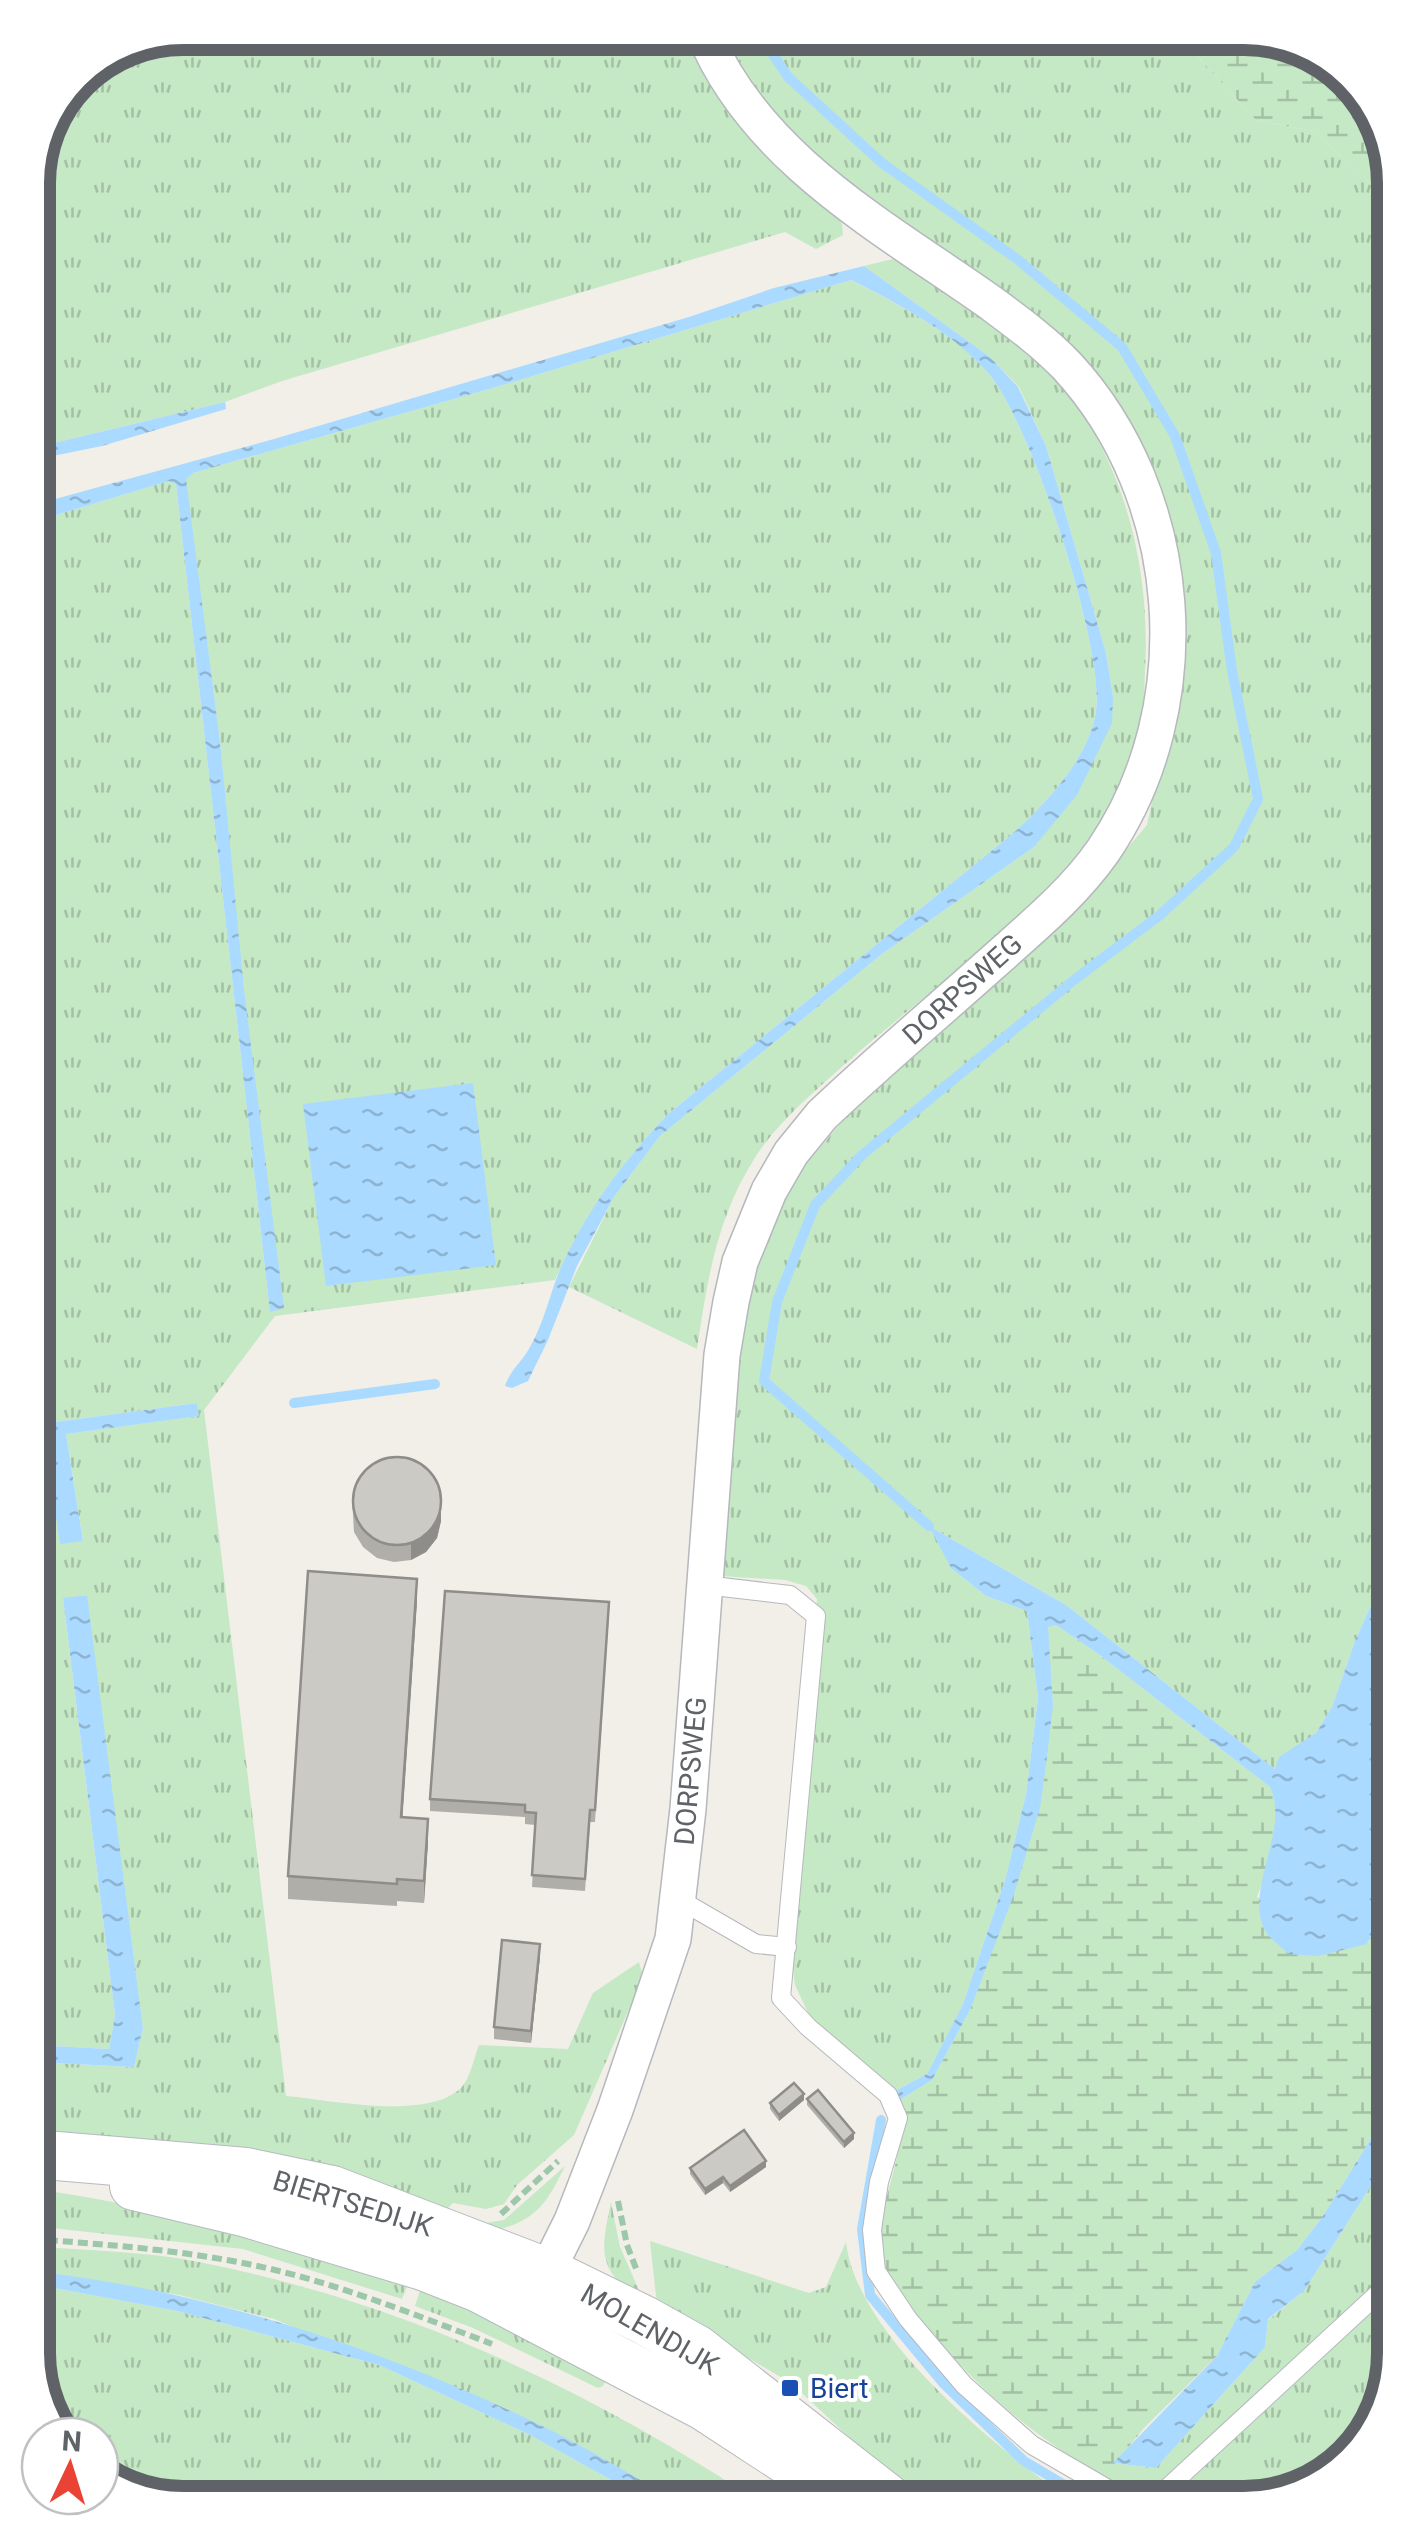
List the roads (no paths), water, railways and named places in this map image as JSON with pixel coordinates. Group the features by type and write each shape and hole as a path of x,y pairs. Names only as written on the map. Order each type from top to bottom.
{"main road":[{"name":"BIERTSEDIJK","path":"50,2156 246,2172 332,2190 524,2310"},
{"name":"BIERTSEDIJK","path":"50,2175 135,2186 210,2204 423,2266 524,2310"},
{"name":"MOLENDIJK","path":"524,2310 644,2320 710,2360 870,2486"},
{"name":"MOLENDIJK","path":"524,2310 704,2406 825,2486"}],"street":[{"name":"DORPSWEG","path":"524,2310 572,2220 673,1939 680,1900 722,1355 740,1262 769,1191 822,1115 1068,896 1103,850 1142,774 1158,725 1165,684 1168,633 1158,546 1137,476 1114,432 1068,368 1034,334 871,220 778,143 736,93 713,50"}],"lane":[{"path":"705,1584 790,1594 816,1616 781,1998 888,2095 898,2118 879,2182 872,2230 876,2271 908,2319 964,2385 1032,2445 1101,2486"},
{"path":"680,1900 756,1944 787,1946"},
{"path":"1170,2486 1377,2295"}],"water":[{"path":"864,266 990,357 1018,387 1046,446 1106,653 1113,697 1112,723 1077,795 1034,847 882,954 660,1136 614,1197 577,1266 528,1381 512,1388 505,1386 535,1338 561,1267 583,1225 652,1131 1011,835 1051,795 1075,763 1092,728 1096,680 1062,537 1025,439 989,374 943,333 851,280 193,473 186,479 220,741 244,990 284,1308 270,1312 176,484 169,481 50,517 50,500 274,439 689,317 774,288"},
{"path":"225,402 226,409 102,446 50,457 50,444"},
{"path":"473,1083 496,1265 326,1286 303,1104"},
{"path":"197,1403 199,1416 66,1434 83,1541 60,1544 50,1478 50,1423"},
{"path":"929,1526 1066,1605 1275,1769 1279,1757 1316,1733 1332,1707 1377,1592 1377,1925 1367,1944 1318,1956 1288,1954 1271,1938 1260,1916 1259,1898 1275,1822 1270,1787 1097,1653 1056,1625 1048,1627 1053,1705 1046,1765 1040,1808 1014,1894 970,2010 932,2080 898,2101 893,2092 927,2074 963,2004 1006,1877 1026,1794 1038,1698 1027,1611 986,1596 951,1568"},
{"path":"87,1595 143,2028 134,2067 50,2063 50,2046 109,2049 115,2015 63,1598"},
{"path":"1377,2129 1377,2177 1304,2291 1268,2319 1265,2347 1156,2468 1113,2463 1217,2356 1255,2282 1297,2250"},
{"path":"50,2273 163,2292 352,2346 534,2422 651,2486 622,2486 528,2434 379,2365 177,2311 50,2287"}],"waterway":[{"path":"770,50 788,77 882,163 1017,259 1122,347 1175,436 1216,553 1232,671 1258,799 1234,847 1160,915 1074,980 862,1155 815,1205 777,1302 764,1381 929,1526"},
{"path":"294,1403 435,1384"},
{"path":"881,2120 862,2229 870,2295 944,2384 1024,2461 1066,2486"}],"place":[{"name":"Biert","path":"790,2388"}]}
